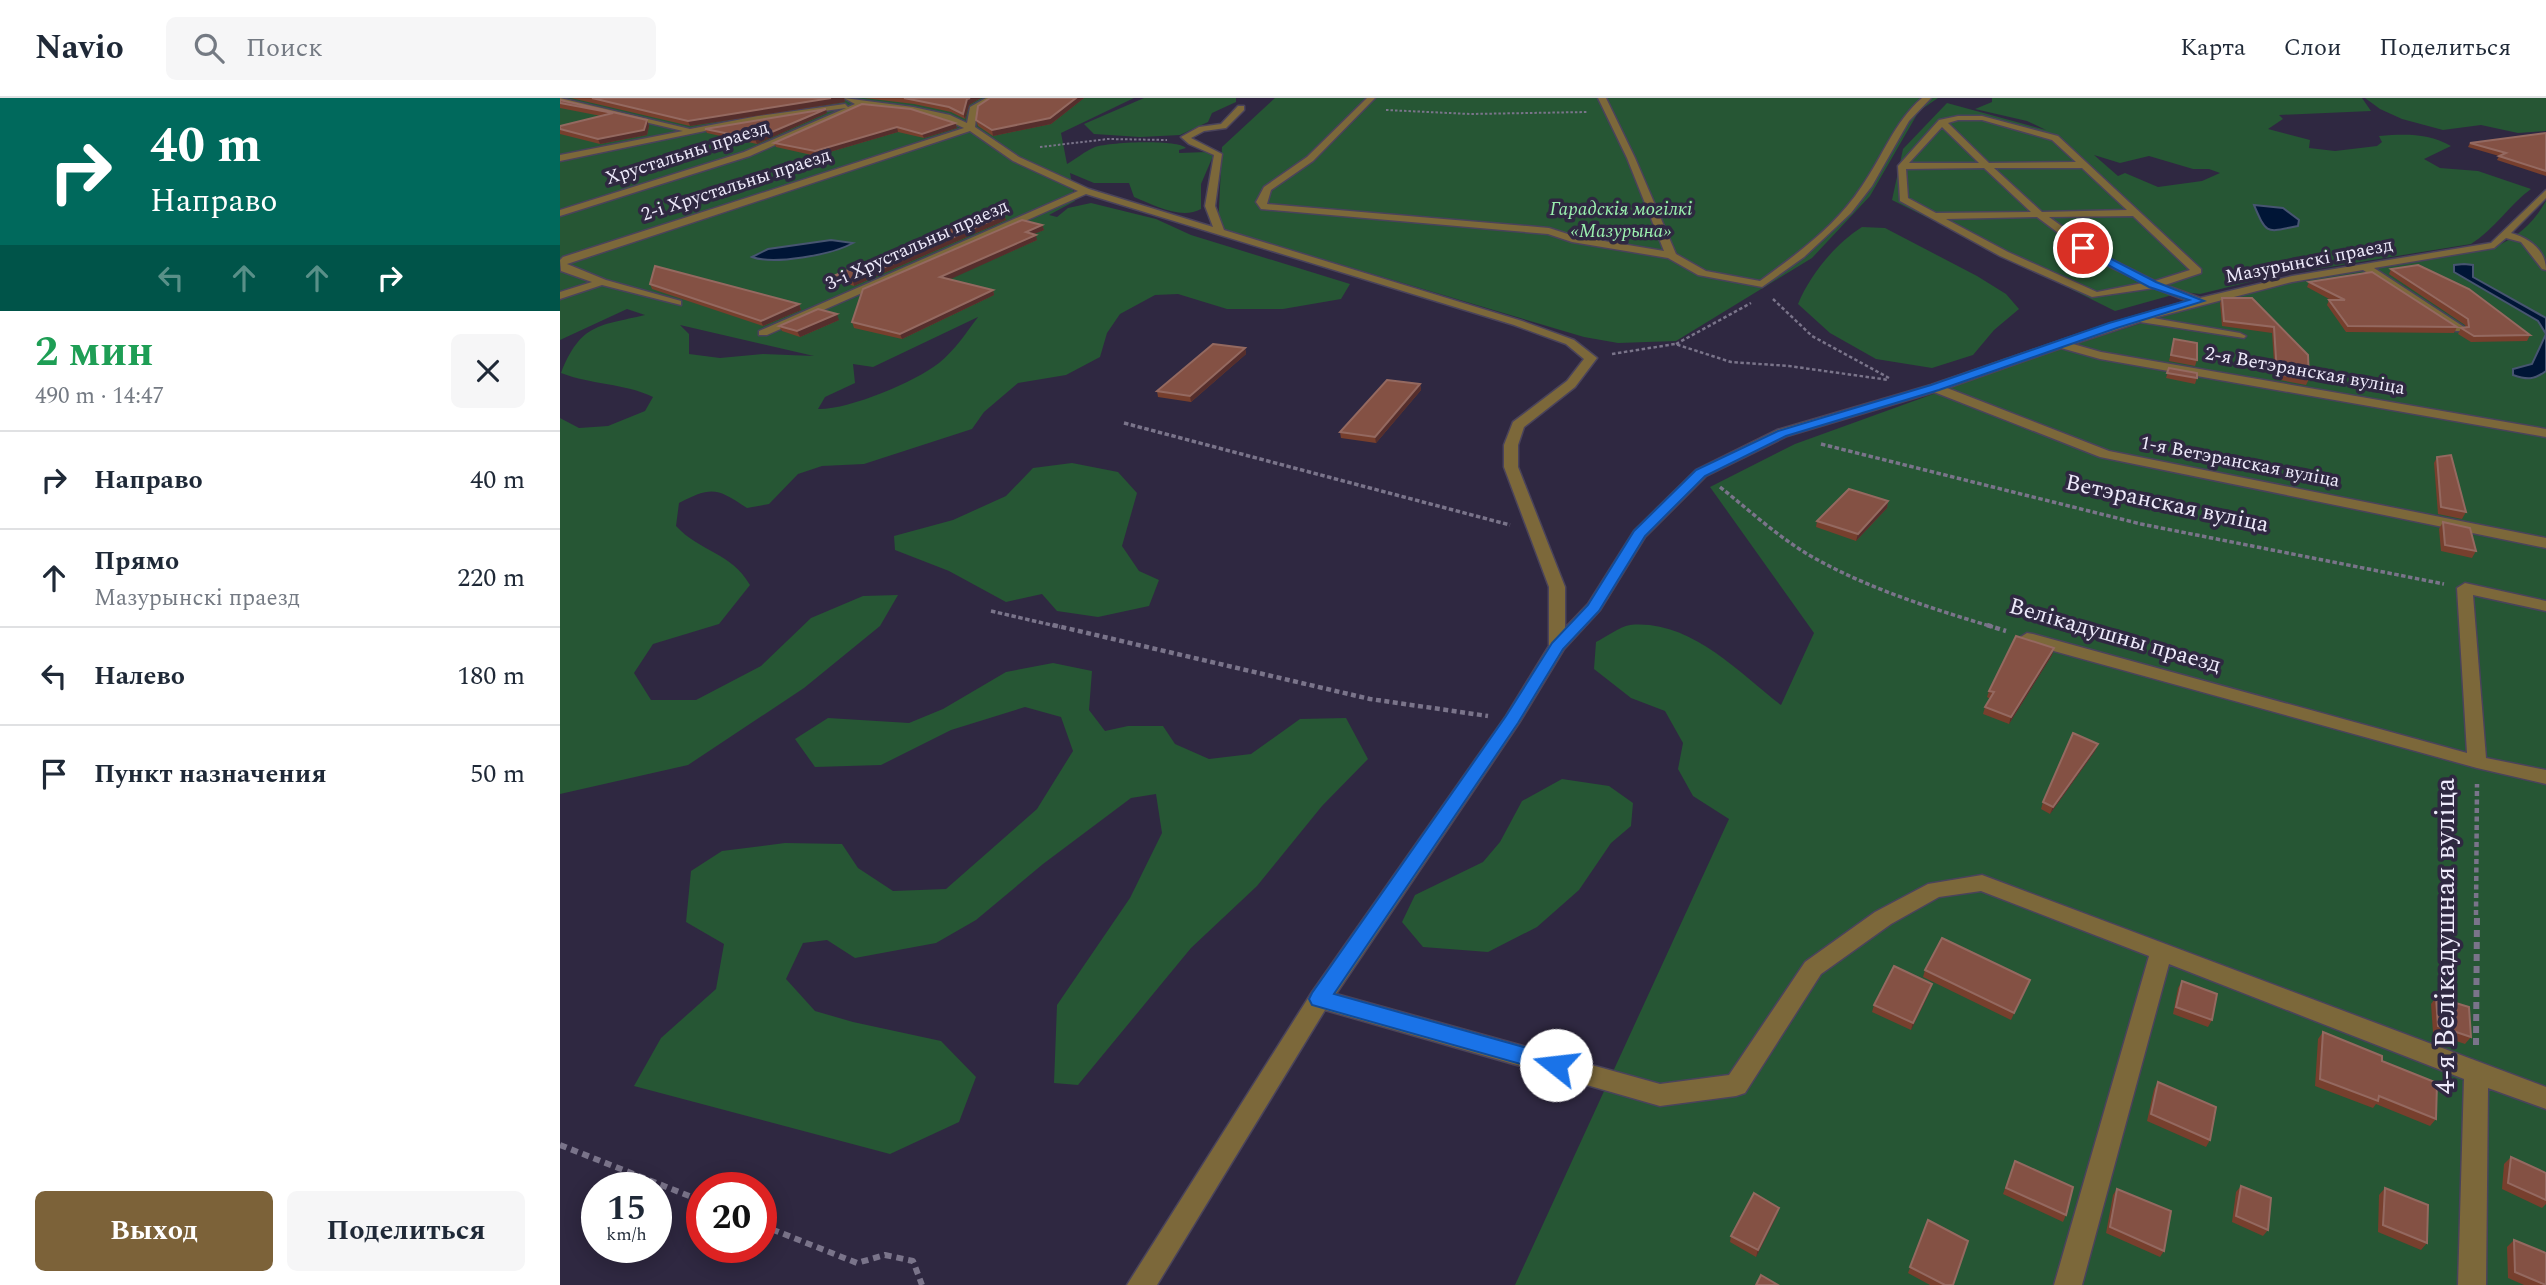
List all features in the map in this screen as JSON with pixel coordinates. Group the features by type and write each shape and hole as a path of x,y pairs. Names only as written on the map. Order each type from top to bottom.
{"street":[{"path":"848,98 862,104"},
{"path":"971,128 973,109 991,98"},
{"path":"1371,98 1310,159 1267,189 1261,202 1264,207 1549,231 1572,239 1671,256"},
{"path":"1602,98 1671,256 1679,263 1723,278 1762,284 1800,258 1859,198 1912,109 1927,98"},
{"path":"560,100 694,131"},
{"path":"560,158 770,116 862,104 913,109 947,117 971,128 1016,159 1086,191 1518,323 1570,342 1591,358 1570,384 1518,425 1511,445 1511,467 1557,587 1557,646"},
{"name":"Хрустальны праезд","path":"560,213 747,154 862,104"},
{"path":"1210,148 1223,126 1241,108"},
{"path":"1958,118 1982,118 2055,138 2197,271 2153,285 2096,295 2004,254 1903,199 1902,166 1942,122 1958,118"},
{"path":"1942,122 1986,166 2083,248 2153,285 2199,301"},
{"path":"1219,230 1210,206 1218,154 1210,148 1189,141 1185,136 1223,126"},
{"name":"2-і Хрустальны праезд","path":"602,282 565,269 561,264 580,254 971,128"},
{"path":"1902,166 2085,165"},
{"name":"3-і Хрустальны праезд","path":"763,334 1086,191"},
{"name":"Мазурынскі праезд","path":"1141,1285 1320,999 1513,719 1557,646 1594,607 1639,534 1701,473 1782,433 1935,388 2059,344 2199,301 2292,279 2494,245 2544,198"},
{"path":"1934,216 2136,213"},
{"path":"2506,235 2546,244"},
{"path":"2525,240 2546,267"},
{"path":"2365,267 2460,328"},
{"path":"560,296 602,282 677,303"},
{"path":"2137,319 2240,335"},
{"name":"2-я Ветэранская вуліца","path":"2059,344 2100,355 2546,433"},
{"name":"1-я Ветэранская вуліца","path":"1935,388 2105,454 2546,543"},
{"path":"2465,588 2546,606"},
{"name":"4-я Велікадушная вуліца","path":"2465,588 2477,762"},
{"name":"Велікадушны праезд","path":"2027,638 2477,762 2546,777"},
{"path":"1320,999 1660,1095 1736,1085 1813,968 1883,918 1935,890 1982,883 2546,1098"},
{"path":"2068,1285 2161,951"},
{"name":"4-я Велікадушная вуліца","path":"2472,1285 2476,1073"}],"path":[{"path":"1361,108 1470,114 1609,111"},
{"path":"1003,149 1069,146 1108,139 1189,141"},
{"path":"1591,358 1675,344 1753,302 1762,284 1787,317 1831,350 1893,380 1789,366 1731,362 1675,344"},
{"path":"1124,423 1535,532"},
{"name":"Ветэранская вуліца","path":"1782,433 2141,524 2465,588"},
{"name":"Велікадушны праезд","path":"1701,473 1817,560 1862,581 1943,612 2027,638"},
{"path":"991,611 1370,699 1513,719"},
{"name":"4-я Велікадушная вуліца","path":"2476,1073 2477,762"},
{"path":"560,1145 686,1195"},
{"path":"777,1231 857,1263 885,1255 914,1261 922,1285"}],"green space":[{"path":"560,98 1134,98 1061,133 1067,164 1095,147 1114,144 1170,143 1186,148 1179,150 1179,153 1207,152 1213,156 1201,184 1201,209 1185,213 1168,210 1134,197 1129,183 1094,183 1070,173 1075,201 1049,215 1057,217 1068,208 1091,203 1156,219 1191,235 1350,284 1341,299 1283,309 1227,309 1178,294 1155,295 1120,314 1107,333 1100,357 1066,375 1018,383 984,412 972,429 864,464 822,466 798,474 769,504 747,508 728,496 714,492 699,494 679,503 676,526 695,542 734,566 750,585 719,624 653,644 634,673 651,700 696,700 761,666 811,618 863,596 898,595 880,626 804,688 688,765 560,794 560,418 579,428 608,426 645,411 653,397 631,389 561,373 576,344 593,329 645,315 627,309 560,340","holes":["978,317 950,353 928,370 863,400 818,409 825,397 855,383 853,364 873,367","680,325 814,356 763,354 720,358 689,354 689,334"]},
{"path":"1144,98 1236,98 1236,102 1212,113 1208,122 1180,135 1140,137 1094,134 1084,124"},
{"name":"Гарадскія могілкі «Мазурына»","path":"1275,98 1938,98 1919,111 1870,196 1812,258 1676,341 1618,343 1584,337 1218,228 1222,147"},
{"path":"1992,98 2362,98 2371,111 2279,115 2283,119 2268,129 2310,140 2309,148 2335,151 2377,146 2382,142 2379,136 2425,137 2451,146 2424,159 2440,168 2478,171 2531,189 2471,244 2274,276 2200,294 2183,292 2115,311 1892,200 1903,149 1947,103 2046,130 2027,121 1975,109 1992,102","holes":["2094,155 2120,163 2149,156 2193,169 2209,169 2220,173 2202,181 2158,187 2125,173 2118,176"]},
{"path":"2365,98 2546,98 2546,131 2518,133 2481,125 2443,130 2402,119 2380,109"},
{"path":"2546,201 2546,1285 1515,1285 1729,819 1693,796 1678,769 1683,743 1665,711 1631,698 1594,669 1596,642 1630,625 1652,625 1673,630 1712,650 1781,705 1814,633 1710,487 1795,444 2055,350 2207,303 2297,281 2497,246 2525,228"},
{"path":"1862,227 1885,228 1977,276 2006,294 2019,309 1994,330 1973,355 1932,368 1876,359 1830,333 1798,304 1824,261 1842,242"},
{"path":"1072,463 1118,472 1137,493 1122,546 1139,571 1159,580 1149,606 1098,617 1057,611 1042,594 1006,602 949,571 895,550 894,536 953,520 1006,496 1033,468"},
{"path":"1053,663 1092,671 1089,710 1105,731 1128,726 1163,726 1175,744 1209,759 1251,754 1300,719 1346,718 1368,759 1322,806 1257,886 1191,948 1078,1085 1054,1083 1057,1005 1130,898 1162,833 1156,794 1131,798 1043,864 976,920 936,943 855,958 827,940 803,943 786,979 815,1011 941,1041 976,1077 959,1122 890,1154 634,1086 661,1038 716,989 724,944 686,922 691,871 722,851 785,843 842,844 858,868 893,891 946,889 1037,809 1073,751 1061,717 1025,707 951,730 881,765 815,767 795,739 828,718 909,723 943,709 1006,672"},
{"path":"1562,779 1609,786 1633,803 1631,826 1611,843 1579,890 1537,927 1488,952 1423,947 1402,922 1415,895 1483,862 1500,842 1522,801"}],"water":[{"path":"2254,205 2283,208 2299,220 2298,226 2280,230 2269,229 2265,227"},
{"path":"831,240 853,243 802,258 774,260 752,257 768,249"},
{"path":"2454,265 2473,265 2473,277 2546,318 2546,334 2538,321 2454,272"},
{"path":"2546,334 2546,371 2530,378 2513,375 2513,369 2532,364"}],"building":[{"path":"592,98 831,98 688,121"},
{"path":"904,98 970,98 967,99 963,114 949,107"},
{"path":"990,98 1076,98 1050,118 992,130 976,120 978,106"},
{"path":"560,100 647,120 644,130 598,139 560,129 560,126 613,113 560,103"},
{"path":"862,104 911,109 955,123 922,134 897,127 815,151 774,143"},
{"path":"826,109 755,139 705,129"},
{"path":"2546,133 2546,171 2499,156 2506,153 2470,143"},
{"path":"991,211 1004,215 853,281 836,275"},
{"path":"1022,220 1042,225 1026,232 1036,235 940,277 993,290 900,334 852,322 863,289"},
{"path":"2418,265 2469,289 2530,335 2474,336 2461,328 2469,327 2468,319 2391,269"},
{"path":"655,266 799,304 761,321 650,284"},
{"path":"2372,272 2457,327 2348,326 2329,300 2345,300 2309,282"},
{"path":"2222,298 2252,298 2308,355 2309,379 2277,374 2274,327 2224,321"},
{"path":"818,309 837,314 797,331 779,326"},
{"path":"2174,339 2197,343 2197,360 2171,355"},
{"path":"1213,344 1245,348 1190,396 1157,391"},
{"path":"2169,368 2197,373 2197,378 2167,373"},
{"path":"1387,380 1420,384 1375,437 1340,432"},
{"path":"2451,455 2466,512 2441,507 2437,457"},
{"path":"1849,489 1888,501 1858,534 1817,521"},
{"path":"2443,522 2470,528 2476,551 2445,545"},
{"path":"2016,636 2054,648 2011,717 1985,707 1994,692 1989,691"},
{"path":"2073,733 2098,744 2053,807 2043,802"},
{"path":"1942,938 2030,980 2014,1013 1925,970"},
{"path":"1894,966 1932,984 1913,1023 1874,1005"},
{"path":"2182,981 2217,994 2212,1020 2176,1007"},
{"path":"2436,997 2469,1007 2471,1037 2438,1026"},
{"path":"2323,1032 2382,1056 2382,1061 2437,1083 2436,1119 2379,1096 2378,1101 2320,1079"},
{"path":"2158,1082 2216,1107 2210,1140 2151,1114"},
{"path":"2511,1157 2546,1173 2546,1200 2508,1183"},
{"path":"2015,1161 2073,1187 2066,1215 2006,1188"},
{"path":"2241,1186 2271,1198 2268,1230 2236,1216"},
{"path":"2385,1188 2428,1205 2427,1243 2383,1225"},
{"path":"2117,1189 2171,1211 2164,1251 2110,1227"},
{"path":"1754,1193 1779,1208 1758,1250 1731,1236"},
{"path":"1928,1220 1968,1241 1953,1285 1945,1285 1910,1267"},
{"path":"2514,1240 2546,1253 2546,1285 2515,1272"},
{"path":"1761,1275 1778,1285 1756,1285"}],"route":[{"path":"1556,1065 1320,999 1513,719 1557,646 1594,607 1639,534 1701,473 1782,433 1935,388 2113,326 2199,301 2153,285 2083,248"}]}
